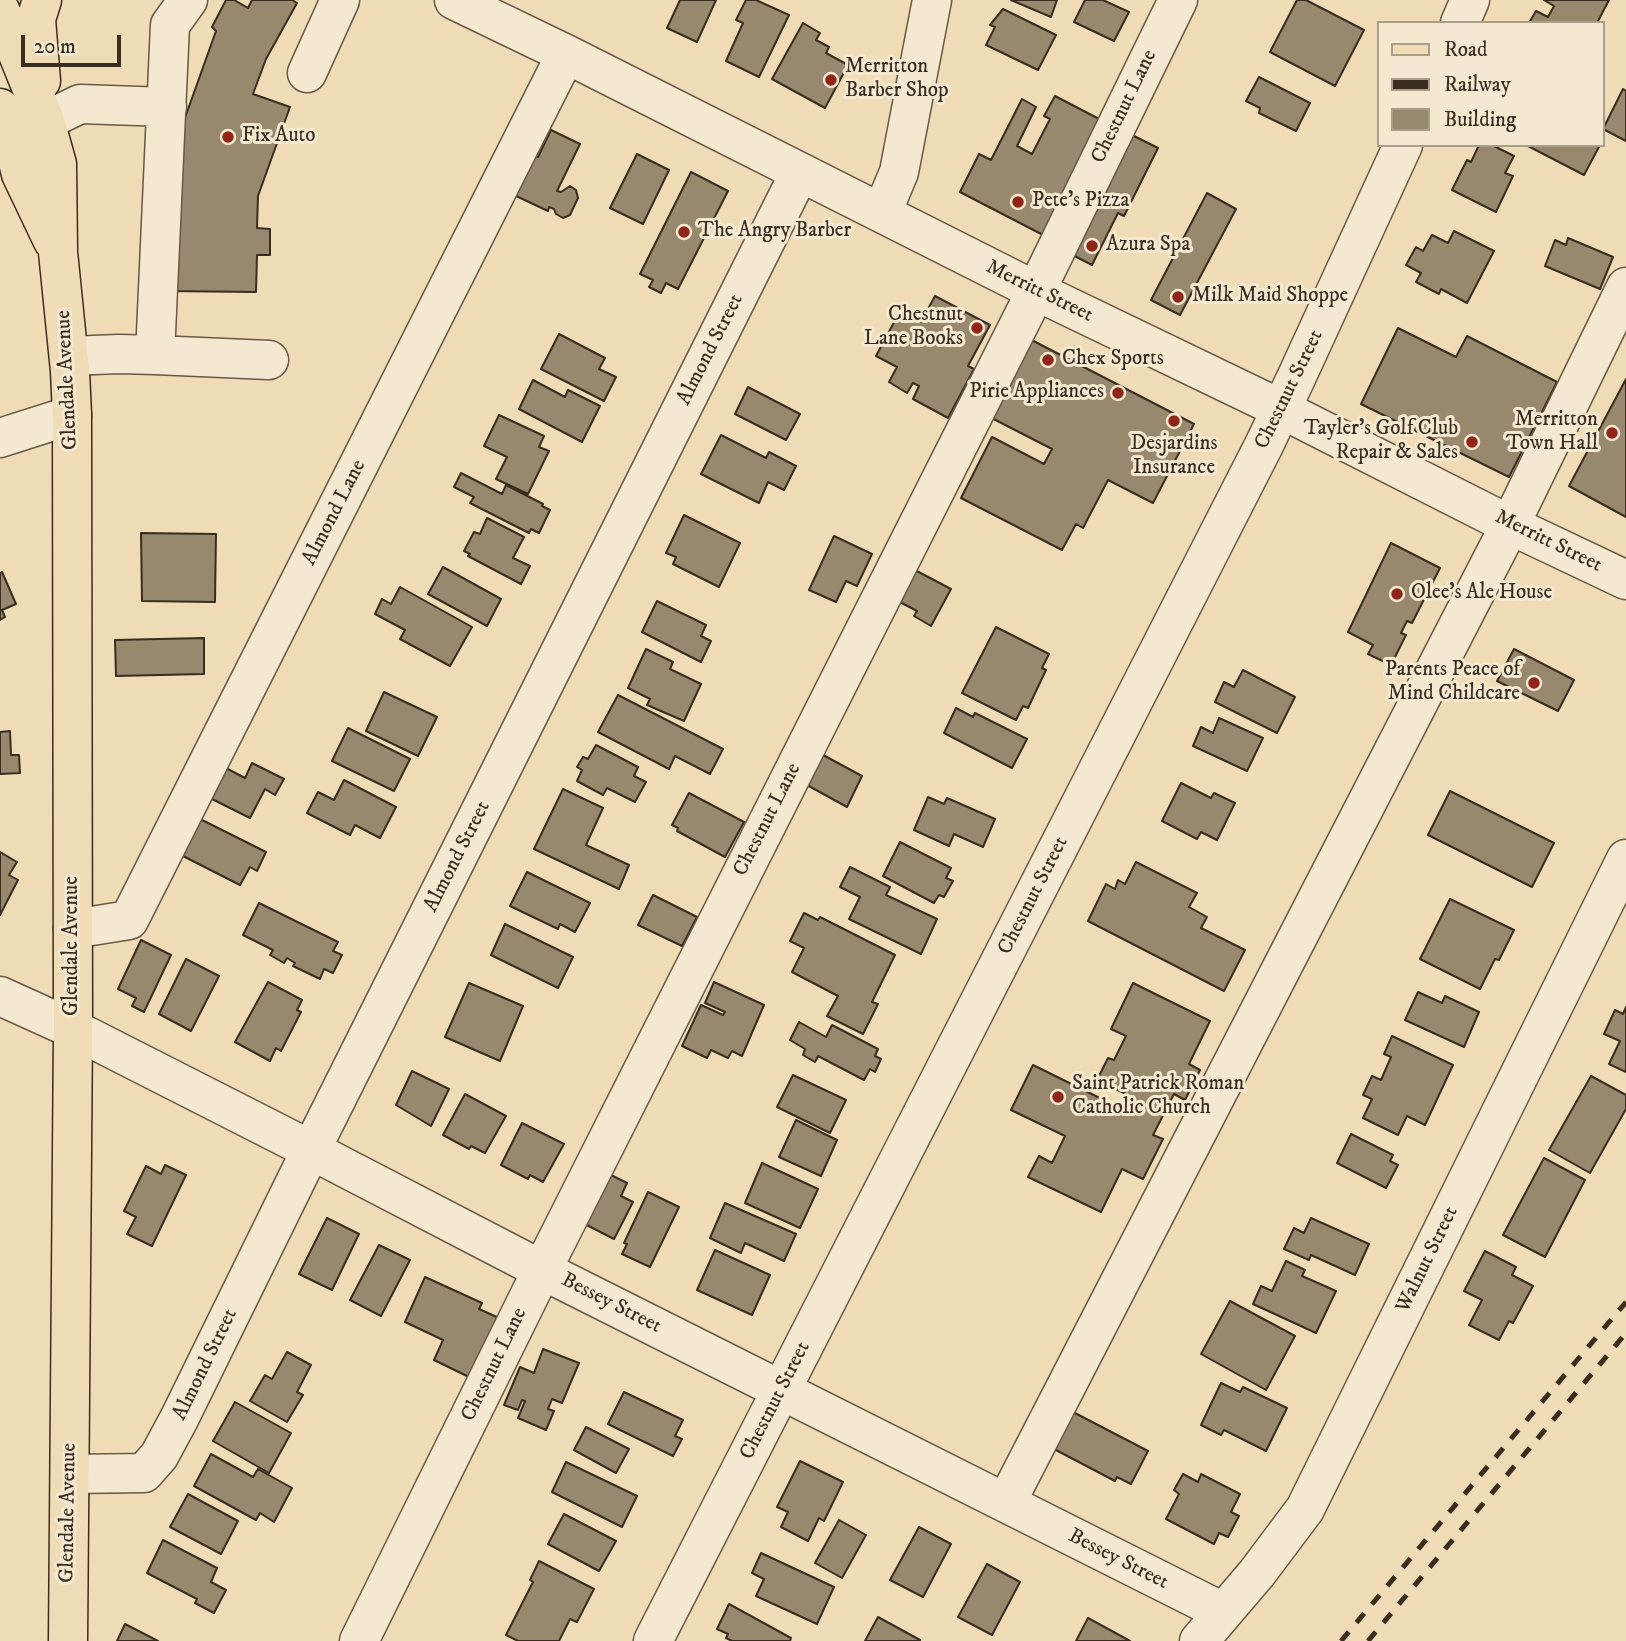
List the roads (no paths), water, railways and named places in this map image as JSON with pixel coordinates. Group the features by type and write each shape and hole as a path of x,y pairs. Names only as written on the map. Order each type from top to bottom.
{"main road":[{"path":"42,0 36,19 45,121"},
{"name":"Glendale Avenue","path":"0,10 45,121 57,164 58,252 72,415 73,1029 68,1641"},
{"name":"Glendale Avenue","path":"4,132 58,252"}],"street":[{"path":"155,355 170,24 188,0"},
{"path":"307,73 340,0"},
{"name":"Merritt Street","path":"454,0 1036,291 1626,580"},
{"path":"882,213 899,172 932,0"},
{"name":"Chestnut Lane","path":"359,1641 542,1270 1036,291 1178,0"},
{"path":"1461,21 1470,0"},
{"name":"Almond Lane","path":"73,929 130,920 566,54"},
{"path":"45,121 80,104 167,107"},
{"name":"Chestnut Street","path":"653,1641 1281,409 1402,147"},
{"name":"Almond Street","path":"70,1474 144,1474 159,1456 800,172"},
{"path":"1006,1503 1510,525 1626,287"},
{"path":"69,356 119,354 269,360"},
{"path":"0,438 72,415"},
{"name":"Walnut Street","path":"1211,1627 1264,1564 1305,1509 1626,859"},
{"name":"Bessey Street","path":"0,996 73,1029 542,1270 1006,1503 1211,1627"}],"railway":[{"path":"1341,1641 1626,1302"},
{"path":"1368,1641 1626,1333"}],"place":[{"name":"Merritton Barber Shop","path":"831,80"},
{"name":"Fix Auto","path":"228,137"},
{"name":"Pete's Pizza","path":"1018,202"},
{"name":"The Angry Barber","path":"684,232"},
{"name":"Azura Spa","path":"1092,246"},
{"name":"Milk Maid Shoppe","path":"1178,297"},
{"name":"Chestnut Lane Books","path":"977,328"},
{"name":"Chex Sports","path":"1048,360"},
{"name":"Pirie Appliances","path":"1118,393"},
{"name":"Desjardins Insurance","path":"1174,421"},
{"name":"Merritton Town Hall","path":"1612,433"},
{"name":"Tayler's Golf Club Repair & Sales","path":"1472,442"},
{"name":"Olee's Ale House","path":"1397,594"},
{"name":"Parents Peace of Mind Childcare","path":"1534,683"},
{"name":"Saint Patrick Roman Catholic Church","path":"1058,1097"}]}
